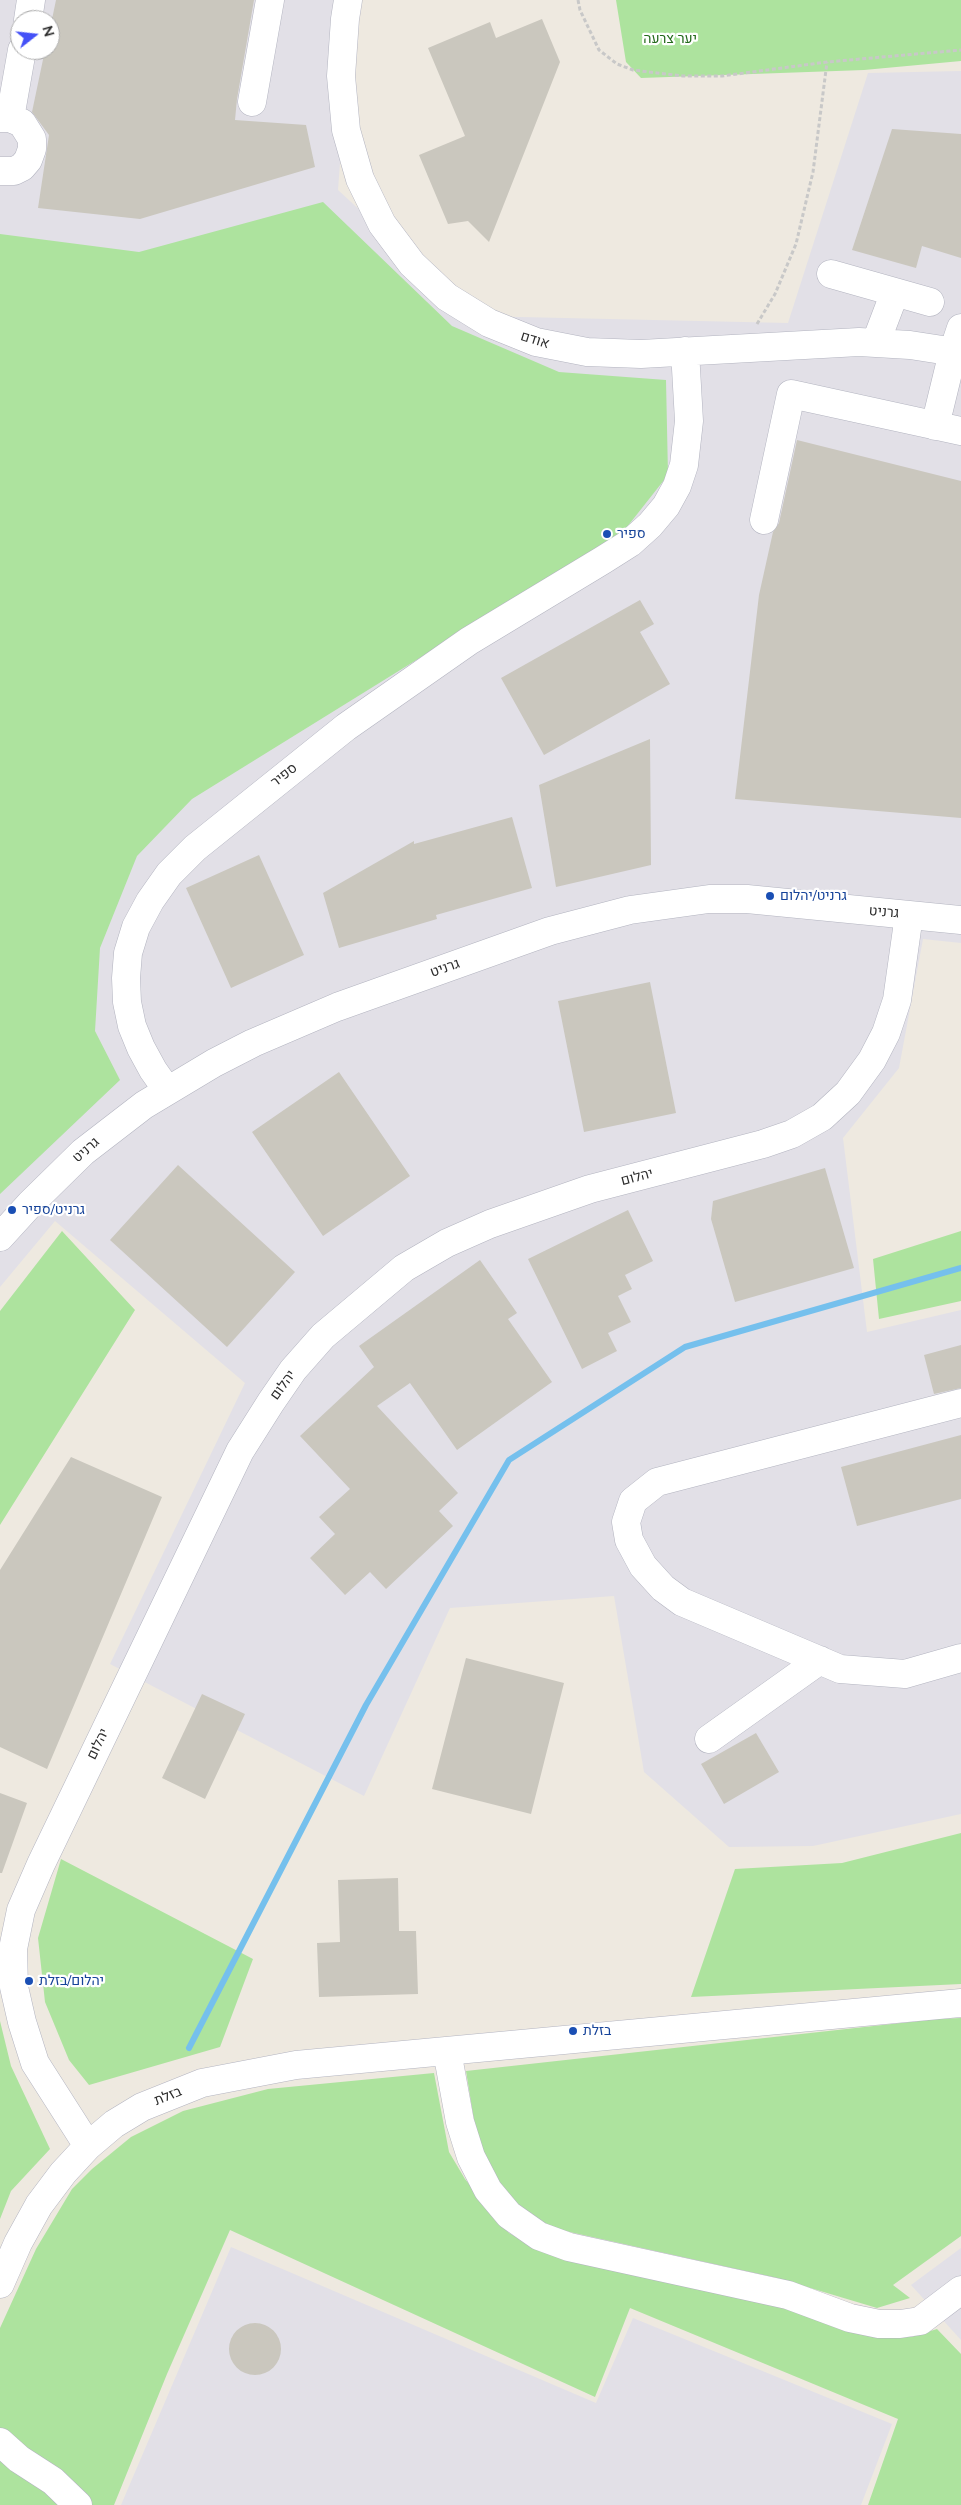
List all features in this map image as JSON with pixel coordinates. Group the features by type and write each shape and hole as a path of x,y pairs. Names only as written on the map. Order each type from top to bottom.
{"street":[{"path":"252,102 270,0"},
{"name":"אודם","path":"348,0 341,76 346,130 365,188 382,224 412,264 456,302 489,323 536,342 587,352 641,354 825,342 958,344"},
{"path":"0,172 14,171 22,167 28,160 32,149 28,131 22,124 5,118 20,60"},
{"path":"831,274 930,302"},
{"path":"876,342 895,292"},
{"path":"764,520 791,394 948,429 958,344"},
{"name":"ספיר","path":"167,1090 141,1048 127,1002 128,953 136,927 150,901 169,874 195,848 346,727 462,646 630,543 650,525 670,499 684,465 689,421 685,351"},
{"name":"גרניט","path":"0,1237 56,1177 83,1152 112,1128 167,1090 253,1043 337,1007 550,931 610,914 670,903 728,899 961,920"},
{"name":"יהלום","path":"88,2146 35,2063 22,2022 14,1987 13,1949 21,1910 41,1864 232,1468 271,1402 293,1370 323,1336 404,1268 447,1243 498,1221 590,1189 763,1144 792,1134 822,1118 848,1093 872,1060 886,1033 897,1000 909,915"},
{"path":"961,1403 657,1482 633,1501 626,1522 629,1540 643,1566 663,1588 682,1602 840,1669 905,1674 961,1658"},
{"path":"709,1739 820,1660"},
{"name":"בזלת","path":"0,2284 18,2244 39,2205 63,2173 88,2146 114,2124 142,2107 202,2083 296,2065 961,2003"},
{"path":"447,2051 460,2122 471,2157 488,2190 509,2215 539,2236 569,2247 788,2295 850,2318 879,2324 900,2324 920,2321 961,2290"},
{"path":"0,2442 19,2459 53,2481 78,2505"}],"path":[{"path":"578,0 580,10 599,50 617,64 633,70 683,76 722,76 827,62 961,50"},
{"path":"740,348 775,294 796,244 813,172 827,62"}],"shaded area":[{"path":"0,0 352,0 338,190 475,316 788,323 868,73 961,71 961,943 923,939 899,1068 843,1138 867,1332 961,1310 961,1814 813,1846 729,1847 644,1772 614,1596 450,1608 364,1796 110,1664 245,1383 55,1221 0,1287"},
{"path":"231,2247 596,2403 633,2318 892,2424 861,2505 121,2505"},
{"path":"961,2248 961,2340 911,2285"}],"green space":[{"name":"יער צרעה","path":"616,0 961,0 961,61 864,70 641,78 626,62"},
{"path":"323,202 452,326 559,372 666,380 668,475 623,532 192,799 137,856 100,948 95,1031 120,1080 0,1194 0,234 139,252"},
{"path":"62,1231 135,1310 0,1525 0,1311"},
{"path":"961,1231 961,1301 879,1319 873,1259"},
{"path":"961,1833 961,1984 691,1997 735,1869 842,1863"},
{"path":"61,1859 253,1959 220,2047 89,2085 69,2060 45,2002 38,1938"},
{"path":"961,2018 961,2236 893,2285 910,2298 877,2308 777,2278 547,2227 516,2203 495,2176 477,2139 466,2071 937,2019"},
{"path":"0,2021 11,2066 50,2149 11,2191 0,2219"},
{"path":"434,2073 449,2152 465,2179 509,2233 537,2248 776,2302 842,2325 911,2337 937,2329 961,2354 961,2505 868,2505 898,2419 630,2308 595,2397 230,2230 167,2374 114,2505 0,2505 0,2328 36,2249 72,2189 92,2169 131,2137 183,2111 268,2089"}],"building":[{"path":"56,0 254,0 235,120 306,125 315,167 140,219 38,208 49,135 32,112 43,60 60,60 60,10 54,10"},
{"path":"542,19 560,62 489,242 468,221 448,224 419,155 465,136 428,48 490,22 496,38"},
{"path":"892,129 961,134 961,258 922,246 916,268 852,250"},
{"path":"797,440 961,481 961,818 735,799 759,595 773,532 779,523"},
{"path":"640,600 654,624 640,632 670,684 544,755 501,678"},
{"path":"650,739 651,865 556,887 539,785"},
{"path":"512,817 532,888 436,915 437,919 339,948 323,893 414,841 414,844"},
{"path":"259,855 304,955 231,988 186,888"},
{"path":"650,982 676,1113 584,1132 558,1001"},
{"path":"339,1072 410,1176 323,1236 252,1132"},
{"path":"178,1165 295,1272 227,1347 110,1240"},
{"path":"825,1168 854,1268 735,1302 711,1219 713,1201"},
{"path":"628,1210 653,1261 625,1275 632,1289 618,1296 631,1322 608,1333 617,1351 582,1369 528,1259"},
{"path":"480,1260 517,1313 508,1319 552,1382 457,1450 410,1383 377,1406 458,1493 439,1511 453,1526 386,1589 370,1572 345,1595 310,1558 335,1534 319,1517 350,1489 300,1436 374,1367 359,1346"},
{"path":"961,1345 961,1388 934,1394 924,1355"},
{"path":"961,1435 961,1499 857,1526 841,1467"},
{"path":"71,1457 162,1497 47,1769 0,1747 0,1570"},
{"path":"466,1658 564,1683 531,1814 432,1789"},
{"path":"202,1694 245,1714 205,1799 162,1778"},
{"path":"756,1733 779,1772 724,1804 701,1764"},
{"path":"0,1793 27,1803 2,1873 0,1873"},
{"path":"398,1878 399,1931 416,1931 418,1994 319,1997 317,1943 340,1942 338,1880"},
{"path":"255,2323 265,2325 273,2331 279,2339 281,2349 279,2359 273,2367 265,2373 255,2375 245,2373 237,2367 231,2359 229,2349 231,2339 237,2331 245,2325"}],"waterway":[{"path":"189,2048 366,1705 509,1460 685,1347 961,1268"}],"place":[{"name":"ספיר","path":"607,534"},
{"name":"גרניט/יהלום","path":"770,896"},
{"name":"גרניט/ספיר","path":"12,1210"},
{"name":"יהלום/בזלת","path":"29,1981"},
{"name":"בזלת","path":"573,2031"}]}
